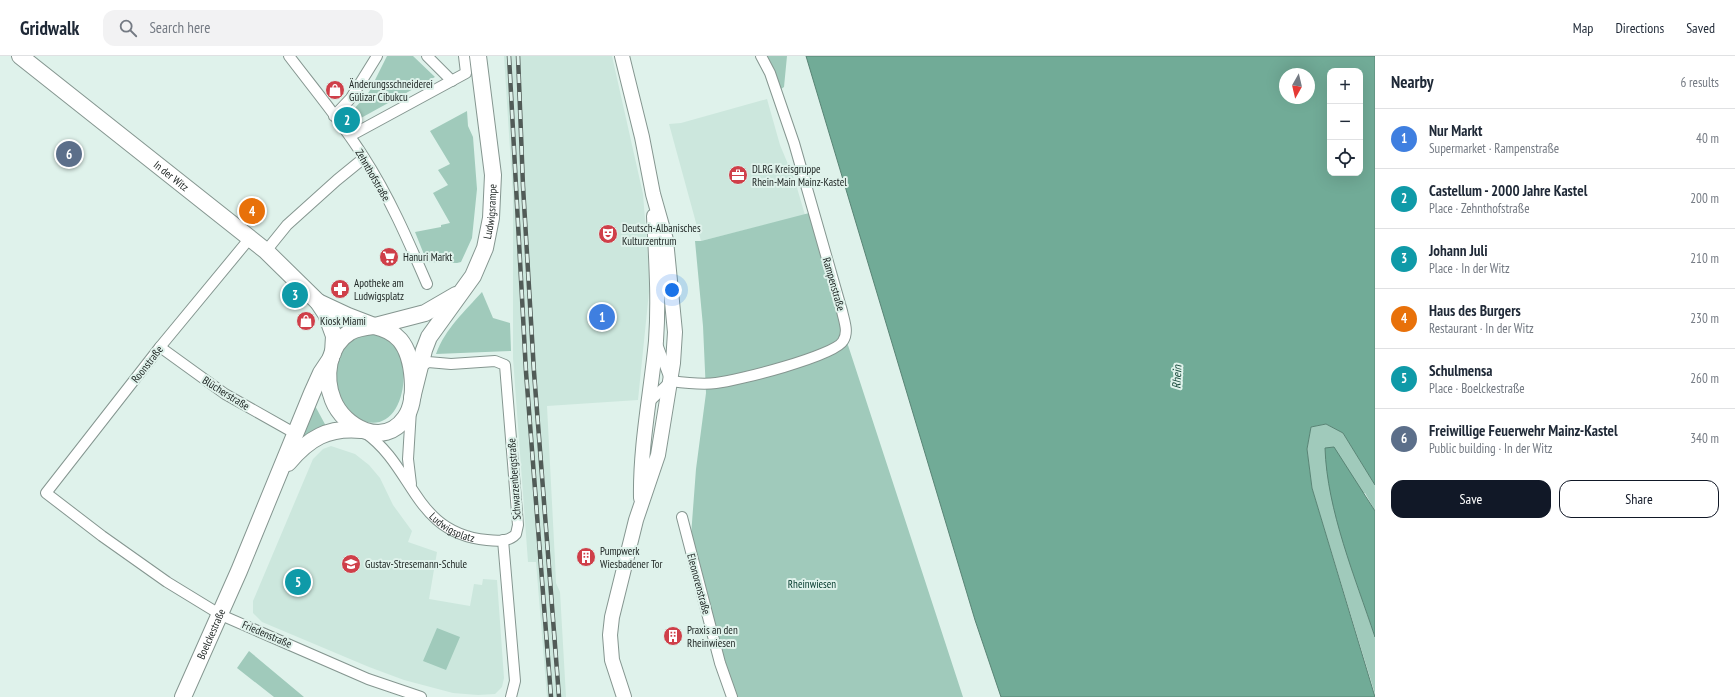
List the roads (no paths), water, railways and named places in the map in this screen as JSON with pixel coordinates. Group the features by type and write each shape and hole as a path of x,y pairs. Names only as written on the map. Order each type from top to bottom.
{"main road":[{"name":"Ludwigsrampe","path":"412,400 419,368 429,337 473,276 481,259 492,218 493,175 478,56"},
{"path":"622,56 642,137 653,194 666,240 675,332 671,381 654,473 641,504 613,610 610,636 612,660 624,697"},
{"name":"In der Witz","path":"25,57 266,251 318,302 326,314 332,328 334,343 332,356"},
{"path":"641,504 640,471 656,341 657,298 653,194"},
{"name":"Ludwigsrampe","path":"374,326 425,313 460,293"},
{"name":"In der Witz","path":"318,302 374,326"},
{"name":"Ludwigsplatz","path":"374,326 395,335 406,349 412,375 412,400 408,415 398,426 379,433 362,431 346,420 335,406 329,385 328,375 332,356 343,338 350,332 374,326"},
{"name":"Boelckestraße","path":"183,697 221,615 315,387 332,356"},
{"path":"280,473 298,451 326,432 339,430 362,431"}],"street":[{"name":"Zehnthofstraße","path":"289,56 350,136 364,158 403,227 427,284"},
{"path":"334,116 351,98 377,56"},
{"path":"427,56 452,81"},
{"path":"350,136 466,73 464,56"},
{"name":"Rampenstraße","path":"671,381 699,384 736,380 826,353 841,345 845,336 846,328 842,311 794,143 770,73 761,56"},
{"path":"266,251 287,225 364,158"},
{"name":"Roonstraße","path":"46,493 160,347 250,238"},
{"path":"649,402 671,381 656,341"},
{"name":"Blücherstraße","path":"160,347 198,376 225,394 296,434"},
{"name":"Schwarzenbergstraße","path":"419,368 428,362 451,364 495,361 505,365 518,525 514,537 503,540"},
{"name":"Ludwigsplatz","path":"412,400 408,459 410,478 414,491"},
{"name":"Ludwigsplatz","path":"362,431 385,451 434,518 451,530 478,539 503,540"},
{"name":"Friedenstraße","path":"46,493 141,564 221,615 368,678 421,697"},
{"name":"Eleonorenstraße","path":"682,517 718,655 732,697"},
{"path":"503,540 515,681 511,697"}],"water":[{"name":"Rhein","path":"806,56 1375,56 1375,485 1343,433 1326,424 1311,427 1307,449 1312,488 1375,697 1001,697 975,620"},
{"path":"1334,447 1375,511 1375,637 1336,519 1327,471 1325,448"}],"railway":[{"path":"509,56 526,372 551,697"},
{"path":"518,56 523,186 534,372 559,697"}],"place":[{"name":"Änderungsschneiderei Gülizar Cibukcu","path":"335,90"},
{"name":"Castellum - 2000 Jahre Kastel","path":"347,120"},
{"name":"Freiwillige Feuerwehr Mainz-Kastel","path":"69,154"},
{"name":"DLRG Kreisgruppe Rhein-Main Mainz-Kastel","path":"738,175"},
{"name":"Haus des Burgers","path":"252,211"},
{"name":"Deutsch-Albanisches Kulturzentrum","path":"608,234"},
{"name":"Hanuri Markt","path":"389,257"},
{"name":"Apotheke am Ludwigsplatz","path":"340,289"},
{"name":"Johann Juli","path":"295,295"},
{"name":"Nur Markt","path":"602,317"},
{"name":"Kiosk Miami","path":"306,321"},
{"name":"Pumpwerk Wiesbadener Tor","path":"586,557"},
{"name":"Gustav-Stresemann-Schule","path":"351,564"},
{"name":"Schulmensa","path":"298,582"},
{"name":"Praxis an den Rheinwiesen","path":"673,636"}],"park label":[{"name":"Rheinwiesen","path":"812,584"}]}
